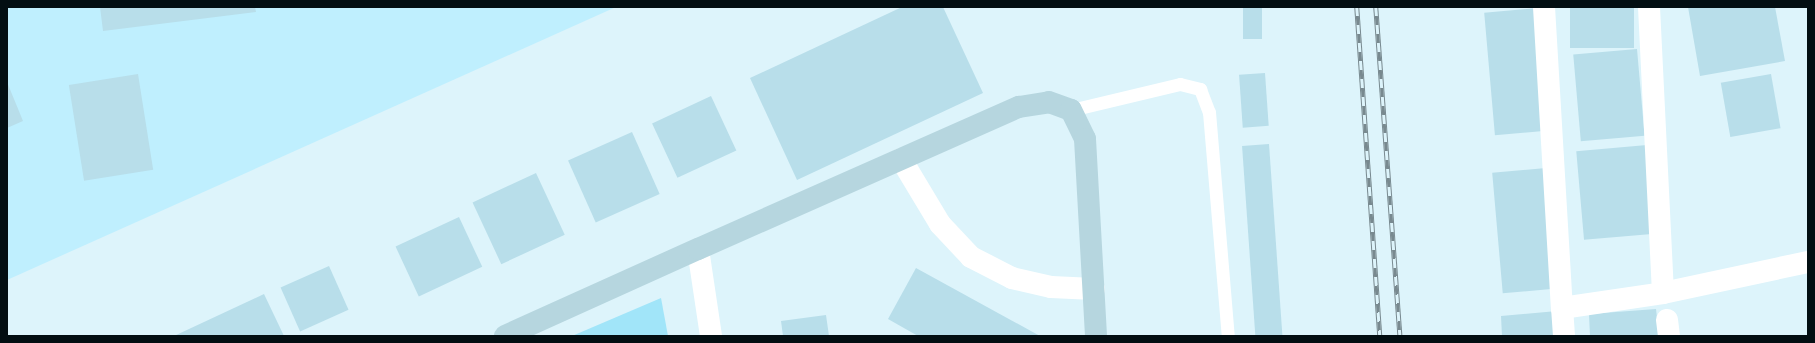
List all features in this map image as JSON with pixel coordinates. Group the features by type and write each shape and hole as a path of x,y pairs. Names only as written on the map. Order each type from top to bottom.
{"street":[{"path":"1544,7 1564,336"},
{"path":"1649,7 1663,293"},
{"path":"505,336 698,248 1019,107 1049,102 1070,110 1085,139 1096,336"},
{"path":"902,159 940,224 971,258 1012,278 1051,287 1094,290"},
{"path":"698,248 711,336"},
{"path":"1562,308 1663,293 1808,262"}],"lane":[{"path":"1070,110 1180,84 1200,89 1209,112 1228,336"}],"shaded area":[{"path":"7,7 616,7 7,280"},
{"path":"661,298 668,336 572,336"}],"building":[{"path":"100,7 255,7 256,12 103,31"},
{"path":"902,7 943,7 983,93 797,180 750,78"},
{"path":"1243,7 1262,7 1262,39 1243,39"},
{"path":"1570,7 1634,7 1634,48 1570,48"},
{"path":"1688,7 1775,7 1785,61 1700,76"},
{"path":"1538,8 1549,131 1495,135 1484,13"},
{"path":"1637,49 1645,136 1581,141 1573,55"},
{"path":"1265,73 1269,126 1243,128 1239,75"},
{"path":"138,74 153,170 84,181 69,85"},
{"path":"1771,74 1781,128 1730,137 1721,83"},
{"path":"7,82 23,121 7,128"},
{"path":"711,96 736,150 677,178 652,123"},
{"path":"632,132 660,194 596,223 568,160"},
{"path":"1269,144 1282,336 1255,336 1242,146"},
{"path":"1647,145 1655,234 1584,240 1576,151"},
{"path":"1546,168 1557,289 1503,293 1492,173"},
{"path":"536,173 565,235 501,264 473,203"},
{"path":"459,217 482,267 419,296 396,247"},
{"path":"329,266 349,310 300,331 281,288"},
{"path":"916,268 1040,336 918,336 888,319"},
{"path":"264,294 284,336 174,336"},
{"path":"1656,309 1659,336 1590,336 1589,314"},
{"path":"1557,311 1559,336 1502,336 1501,316"},
{"path":"826,315 829,336 783,336 781,321"}],"railway":[{"path":"1357,7 1380,336"},
{"path":"1376,7 1400,336"}]}
